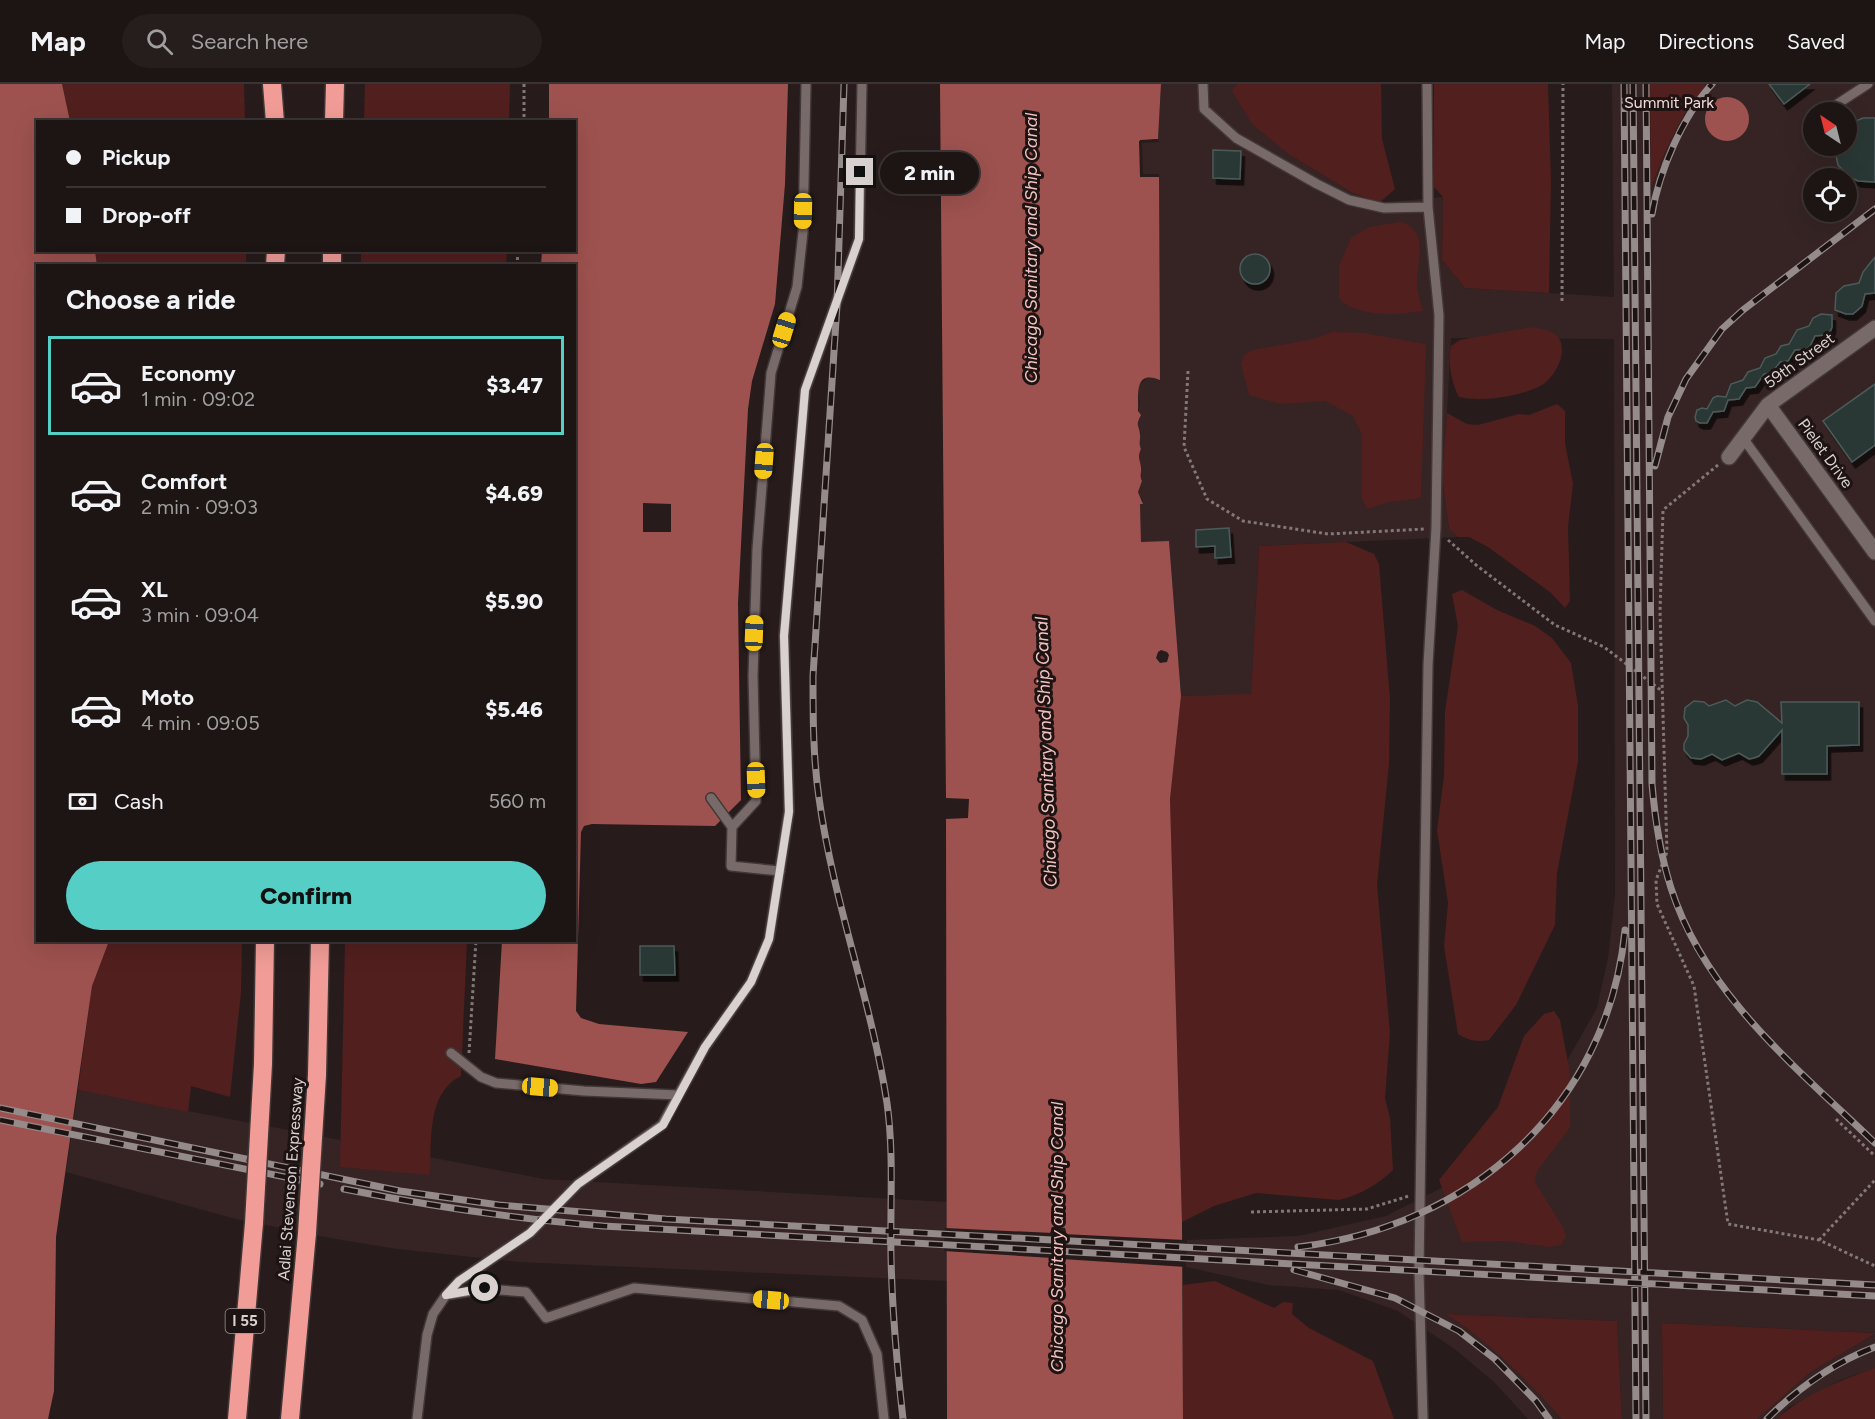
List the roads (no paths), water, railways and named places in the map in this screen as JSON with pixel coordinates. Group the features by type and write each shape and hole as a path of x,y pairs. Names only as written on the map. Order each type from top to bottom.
{"highway":[{"path":"272,84 277,120"},
{"path":"277,120 280,84"},
{"path":"334,120 335,84"},
{"name":"Adlai Stevenson Expressway","path":"237,1419 254,1222 263,1064 265,942"},
{"name":"Adlai Stevenson Expressway","path":"290,1419 307,1233 317,1075 320,942"}],"street":[{"name":"59th Street","path":"1729,457 1768,405 1875,327"},
{"name":"Pielet Drive","path":"1768,405 1875,552"}],"lane":[{"path":"732,827 756,801 753,676 757,549 771,373 797,287 803,232 806,84"},
{"path":"417,1419 427,1335 433,1314 446,1295 459,1281 530,1233 578,1184 663,1125 705,1047 751,982 769,939 789,812 784,636 805,390 859,239 862,84"},
{"path":"1203,84 1204,109 1236,138 1317,184 1349,200 1383,208 1428,207"},
{"path":"1423,1419 1419,1271 1422,1192 1428,665 1436,528 1439,315 1428,207 1427,84"},
{"path":"1840,102 1868,84"},
{"path":"1743,438 1875,621"},
{"path":"711,798 732,827 731,866 780,871"},
{"path":"451,1053 481,1077 496,1083 584,1091 678,1095"},
{"path":"446,1295 485,1288 526,1292 546,1318 634,1288 839,1306 862,1320 878,1354 884,1419"}],"water":[{"path":"0,84 62,84 70,120 36,120 36,252 95,252 97,264 36,264 36,942 109,942 92,986 56,1237 54,1391 48,1419 0,1419"},
{"path":"549,84 788,84 785,184 775,304 752,381 748,409 738,603 741,800 715,826 592,824 584,826 581,832 576,1011 581,1018 599,1024 688,1032 656,1082 641,1084 495,1059 502,942 576,942 576,264 541,264 542,252 576,252 576,120 549,120","holes":["643,503 671,504 671,532 643,532"]},
{"name":"Chicago Sanitary and Ship Canal","path":"940,84 1161,84 1158,139 1140,140 1140,177 1159,177 1160,380 1145,378 1139,386 1138,411 1141,415 1138,423 1141,449 1139,457 1142,481 1138,492 1143,504 1140,504 1141,542 1169,541 1181,696 1170,799 1182,1222 1183,1419 947,1419 946,819 968,818 969,799 946,798","holes":["1161,650 1169,655 1167,662 1160,663 1156,658","1053,1227 1065,1228 1067,1243 1061,1265 1052,1264 1048,1255 1048,1241"]},
{"path":"1727,97 1742,104 1749,119 1742,134 1727,141 1712,134 1705,119 1712,104"}],"railway":[{"path":"844,84 837,305 813,676 814,737 817,783 825,836 872,1026 887,1103 891,1160 892,1297 903,1419"},
{"path":"1624,84 1636,1419"},
{"path":"1633,84 1646,1419"},
{"path":"1646,84 1652,784 1661,849 1671,888 1686,927 1706,962 1730,996 1785,1058 1875,1143"},
{"path":"1652,214 1666,162 1691,112 1712,84"},
{"path":"1655,466 1668,417 1686,379 1722,329 1743,310 1875,209"},
{"path":"1298,1247 1360,1235 1419,1214 1472,1185 1519,1147 1559,1103 1591,1051 1613,994 1625,930"},
{"path":"0,1108 400,1191 499,1205 666,1219 1875,1285"},
{"path":"0,1120 320,1184"},
{"path":"344,1189 473,1211 603,1226 1875,1296"},
{"path":"1294,1270 1395,1298 1459,1331 1495,1359 1536,1401 1549,1419"},
{"path":"1767,1419 1817,1377 1845,1360 1875,1347"}],"park label":[{"name":"Summit Park","path":"1669,102"}]}
